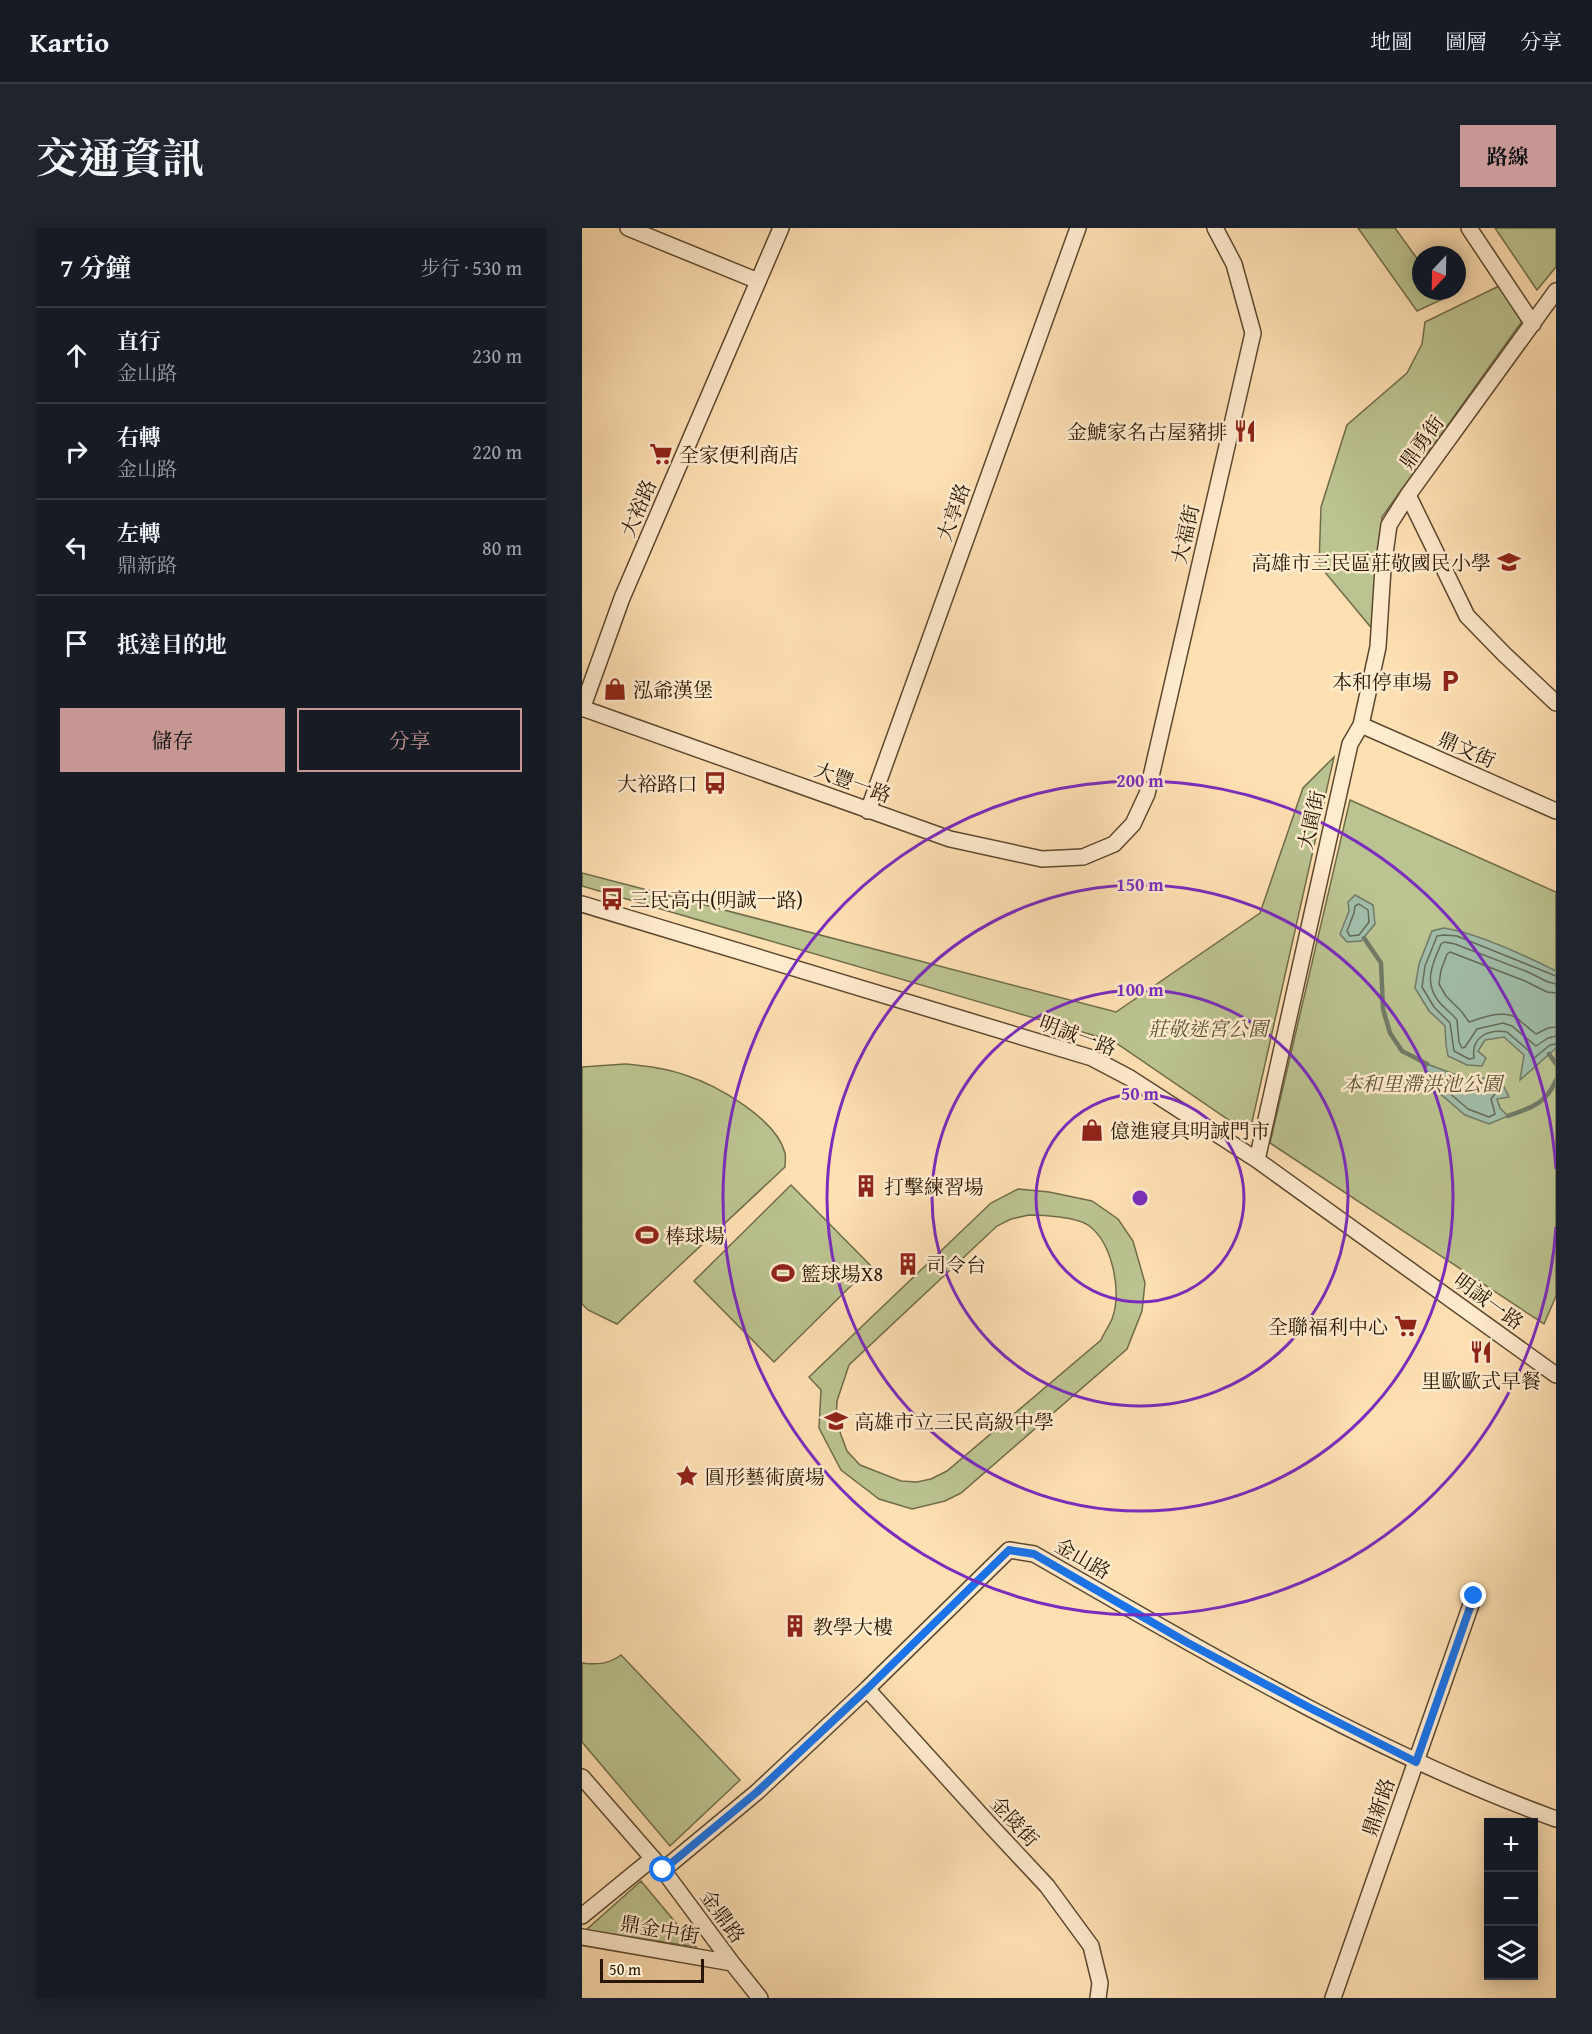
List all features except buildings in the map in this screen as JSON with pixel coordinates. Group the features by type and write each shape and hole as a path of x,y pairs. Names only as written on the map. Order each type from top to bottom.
{"street":[{"path":"628,228 758,281"},
{"name":"大裕路","path":"582,708 622,598 781,228"},
{"name":"大享路","path":"868,811 1078,228"},
{"name":"大福街","path":"1114,844 1133,824 1147,794 1253,333 1234,264 1215,228"},
{"path":"1470,228 1533,324"},
{"name":"鼎勇街","path":"1556,291 1408,495 1467,616 1556,703"},
{"name":"大園街","path":"1257,1160 1350,744 1361,725 1378,646 1383,568 1389,525 1408,495"},
{"name":"大豐一路","path":"582,708 950,839 1042,859 1083,857 1114,844"},
{"name":"鼎文街","path":"1361,725 1556,811"},
{"name":"明誠一路","path":"582,904 1092,1058 1130,1078 1257,1160 1556,1375"},
{"name":"金山路","path":"582,1916 757,1792 867,1689 1009,1550 1034,1554 1188,1643 1416,1762 1514,1804 1556,1819"},
{"name":"鼎新路","path":"1333,1998 1474,1596"},
{"name":"金陵街","path":"867,1689 1047,1886 1091,1946 1100,1983 1098,1998"},
{"name":"金鼎路","path":"582,1777 658,1864 760,1998"},
{"name":"鼎金中街","path":"582,1937 732,1963"}],"green space":[{"path":"1358,228 1395,228 1412,252 1412,300 1441,300 1417,311"},
{"path":"1495,228 1556,228 1556,267 1537,290"},
{"path":"1501,285 1523,320 1382,517 1374,631 1319,565 1321,507 1347,425 1407,373 1422,344 1425,322"},
{"name":"莊敬迷宮公園","path":"1334,757 1252,1122 1242,1129 1113,1041 582,886 582,873 1116,1012 1260,913 1303,788"},
{"name":"本和里滯洪池公園","path":"1350,800 1556,892 1556,1296 1544,1324 1270,1143"},
{"name":"棒球場","path":"625,1064 678,1073 728,1095 770,1127 785,1153 785,1167 617,1324 588,1310 582,1304 582,1067"},
{"name":"籃球場X8","path":"791,1185 871,1266 774,1362 694,1281"},
{"path":"1018,1189 1049,1192 1092,1201 1118,1219 1133,1241 1145,1283 1142,1311 1127,1349 961,1493 945,1501 912,1509 879,1499 841,1470 819,1428 821,1390 809,1377 991,1203","holes":["1029,1215 1060,1217 1083,1222 1097,1233 1104,1243 1113,1269 1116,1295 1112,1319 1101,1340 947,1471 931,1479 917,1482 901,1481 860,1465 847,1451 836,1420 837,1401 849,1365 997,1226 1011,1219"]},
{"path":"621,1655 740,1780 670,1846 582,1742 582,1663 603,1663"},
{"path":"641,1881 696,1947 586,1930"}],"water":[{"path":"1355,895 1373,905 1375,924 1361,941 1347,942 1340,934 1349,911 1348,902"},
{"path":"1444,928 1486,940 1556,971 1556,1048 1520,1080 1524,1055 1504,1037 1485,1040 1478,1051 1486,1058 1482,1066 1467,1065 1448,1056 1445,1026 1429,1011 1415,988 1419,964 1432,931"},
{"path":"1427,1064 1470,1080 1485,1078 1502,1083 1509,1097 1497,1099 1500,1108 1508,1116 1489,1124 1465,1115 1423,1079"}],"waterway":[{"path":"1364,938 1381,963 1383,1009 1390,1033 1402,1051 1427,1064"},
{"path":"1549,1054 1556,1064"},
{"path":"1508,1116 1542,1100 1556,1080"}],"place":[{"name":"金鯱家名古屋豬排","path":"1245,431"},
{"name":"全家便利商店","path":"661,454"},
{"name":"高雄市三民區莊敬國民小學","path":"1509,562"},
{"name":"本和停車場","path":"1450,681"},
{"name":"泓爺漢堡","path":"615,689"},
{"name":"大裕路口","path":"715,783"},
{"name":"三民高中(明誠一路)","path":"612,899"},
{"name":"億進寢具明誠門市","path":"1092,1130"},
{"name":"打擊練習場","path":"866,1186"},
{"name":"棒球場","path":"647,1235"},
{"name":"司令台","path":"908,1264"},
{"name":"籃球場X8","path":"783,1273"},
{"name":"全聯福利中心","path":"1406,1326"},
{"name":"里歐歐式早餐","path":"1481,1352"},
{"name":"高雄市立三民高級中學","path":"836,1421"},
{"name":"圓形藝術廣場","path":"687,1476"},
{"name":"教學大樓","path":"795,1626"}],"route":[{"path":"663,1870 757,1792 867,1689 1009,1550 1034,1554 1188,1643 1416,1762 1474,1596"}]}
